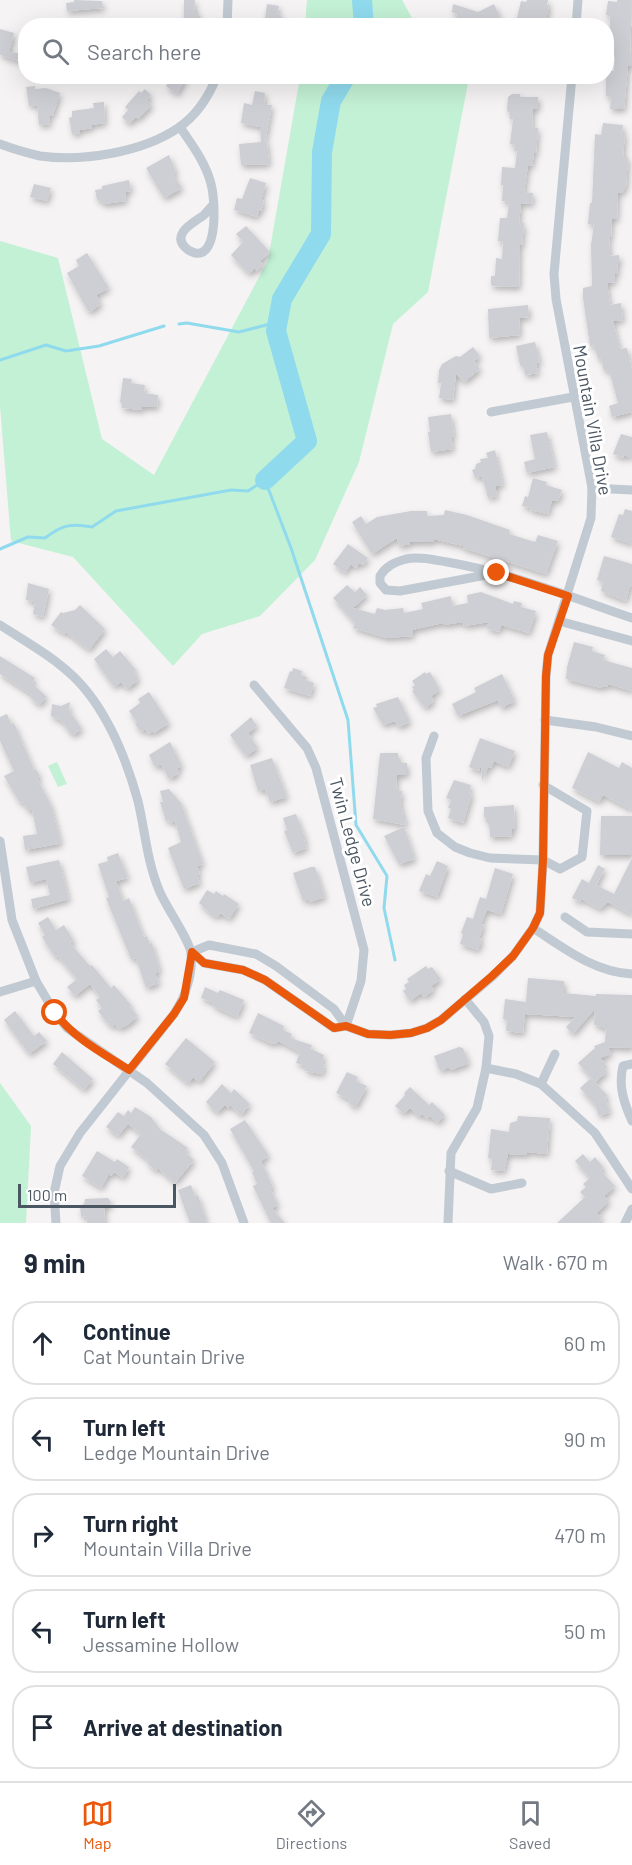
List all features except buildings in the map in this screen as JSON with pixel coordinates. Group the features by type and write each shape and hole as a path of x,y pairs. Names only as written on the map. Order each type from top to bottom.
{"street":[{"path":"227,18 228,0"},
{"path":"577,18 578,0"},
{"path":"0,144 41,156 85,156 116,152 151,143 180,127 197,110 214,84"},
{"name":"Mountain Villa Drive","path":"192,952 204,963 243,970 265,980 334,1028 346,1026 368,1034 411,1033 441,1020 492,976 513,956 533,928 540,913 548,655 591,518 592,488 573,397 554,274 571,84"},
{"path":"180,127 199,154 211,184 213,205 214,229 206,250 200,254 192,253 185,248 181,240 182,232 213,205"},
{"path":"491,412 573,397"},
{"path":"592,488 632,490"},
{"path":"497,573 400,591 386,590 380,583 380,576 386,567 407,559 417,558 474,566 497,573 568,596 632,618"},
{"path":"560,621 632,641"},
{"path":"0,625 70,673 89,693 103,715 123,760 137,801 147,855 159,891 192,952 184,998 174,1014 80,1133 60,1166 54,1194 56,1223"},
{"name":"Twin Ledge Drive","path":"254,685 307,748 316,768 364,950 361,981 346,1026"},
{"path":"545,720 596,727 632,736"},
{"path":"434,736 426,758 428,811 437,833 454,847 490,858 543,860 560,869 582,857 587,811 543,785"},
{"path":"0,840 12,920 36,981 68,1029 147,1083 204,1135 222,1163 244,1223"},
{"path":"565,917 587,932 632,934"},
{"path":"533,928 599,968 616,973 632,974"},
{"path":"192,952 209,945 256,954 276,966 334,1010 346,1026"},
{"path":"0,992 36,981"},
{"path":"448,1223 451,1153 477,1108 486,1068 489,1036 483,1022 465,999"},
{"path":"541,1084 555,1054"},
{"path":"632,1064 623,1066 620,1079 623,1101 632,1121"},
{"path":"486,1068 516,1074 541,1084 595,1133 632,1189"},
{"path":"450,1172 491,1189 522,1183"},
{"path":"625,1223 632,1209"}],"green space":[{"path":"307,0 402,0 412,18 306,18"},
{"path":"299,84 468,84 428,292 393,324 359,462 315,560 260,616 202,634 173,666 73,557 11,541 0,406 0,241 58,258 102,439 154,475 268,260"},
{"path":"57,762 67,784 58,787 48,766"},
{"path":"0,1083 31,1126 26,1223 0,1223"}],"waterway":[{"path":"362,0 363,18"},
{"path":"265,480 307,441 276,331 282,299 321,234 322,152 331,101 341,84"},
{"path":"179,324 187,323 239,332 278,322"},
{"path":"0,360 46,345 66,351 99,346 164,326"},
{"path":"0,549 28,537 45,538 67,526 92,527 116,511 231,490 248,491 265,480 291,548 348,720 356,825 387,876 384,908 395,960"}],"route":[{"path":"55,1013 68,1029 87,1044 129,1070 184,998 192,952 204,963 243,970 265,980 334,1028 346,1026 368,1034 390,1035 411,1033 441,1020 513,956 533,928 540,913 546,676 548,655 568,596 497,573"}]}
